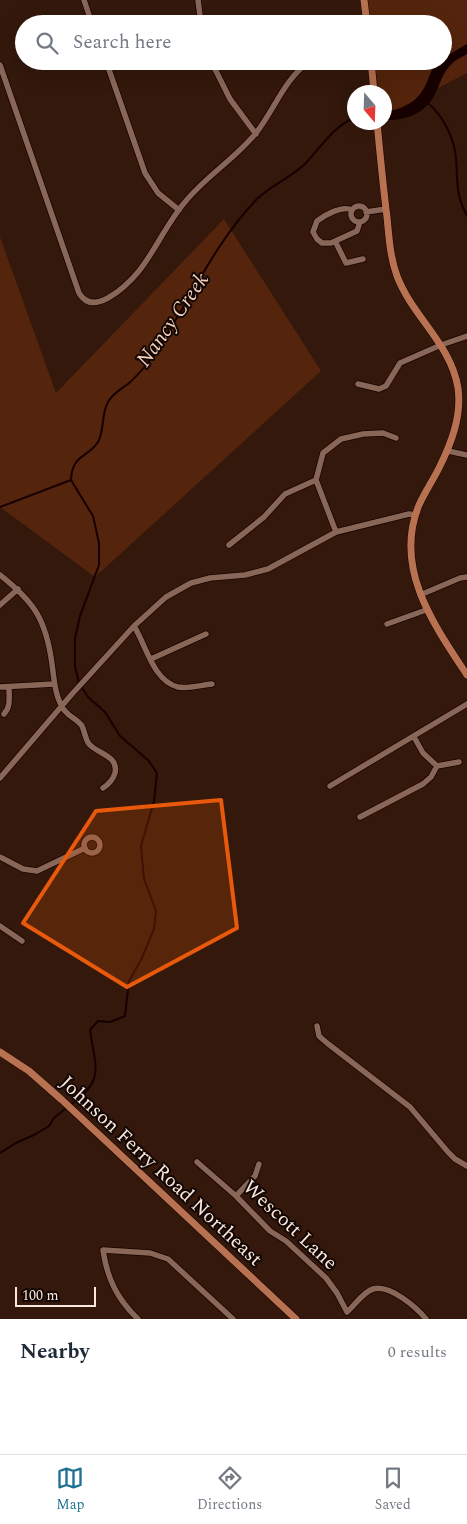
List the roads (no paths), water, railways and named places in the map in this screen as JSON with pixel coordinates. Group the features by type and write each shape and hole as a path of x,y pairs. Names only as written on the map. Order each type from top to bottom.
{"main road":[{"path":"364,0 366,15"},
{"path":"372,70 373,85"},
{"path":"378,130 390,249 397,277 402,289 441,345 450,363 458,388 459,406 457,420 448,451 416,515 412,533 412,551 415,576 426,610 433,624 467,675"},
{"name":"Johnson Ferry Road Northeast","path":"0,1052 30,1071 296,1319"}],"street":[{"path":"84,0 89,15"},
{"path":"198,0 200,15"},
{"path":"0,64 72,274 81,296 89,302 102,302 114,295 142,268 178,210 193,193 256,134 288,83 299,70"},
{"path":"109,70 145,173 158,193 178,210"},
{"path":"216,70 230,99 256,134"},
{"path":"352,210 351,218 356,222 365,219 366,212 362,207 355,207 352,210 340,209 320,218 312,232 319,242 326,244 357,231 360,227 360,222"},
{"path":"366,212 386,209"},
{"path":"335,241 346,263 363,260"},
{"path":"358,384 379,389 386,386 400,362 467,336"},
{"path":"336,532 316,480 323,452 341,439 363,434 383,433 396,438"},
{"path":"448,451 467,455"},
{"path":"229,545 264,517 285,494 316,480"},
{"path":"0,778 62,705 134,626 166,597 191,583 210,578 245,575 268,569 336,532 409,514 416,515"},
{"path":"0,574 18,589 38,612 49,645 54,684 64,711 82,726 86,740 90,745 110,757 113,762 115,774 111,781 103,788"},
{"path":"420,595 460,578 467,577"},
{"path":"0,605 18,589"},
{"path":"387,624 426,610"},
{"path":"134,626 161,677 177,687 212,684"},
{"path":"151,659 206,634"},
{"path":"0,687 54,684"},
{"path":"4,714 9,706 8,687"},
{"path":"330,786 467,704"},
{"path":"414,737 423,753 437,766"},
{"path":"437,766 459,762"},
{"path":"360,817 423,784 431,777 437,766"},
{"path":"0,857 23,869 37,871 85,848"},
{"path":"0,926 22,941"},
{"path":"317,1026 318,1036 410,1107 448,1152 467,1166"},
{"name":"Wescott Lane","path":"197,1162 236,1196 270,1231 286,1241 326,1278 347,1312 366,1293 375,1288 388,1291 404,1300 418,1310 426,1319"},
{"path":"236,1196 255,1176 260,1164"},
{"path":"137,1319 129,1311 113,1287 106,1268 103,1250 150,1253 168,1259 233,1319"}],"waterway":[{"path":"428,103 443,121 455,150 459,194 467,216"},
{"name":"Nancy Creek","path":"70,1105 89,1088 93,1080 95,1063 90,1030 98,1021 110,1022 125,1016 129,981 141,960 154,929 156,911 144,879 141,846 154,801 157,773 149,761 120,736 105,712 88,697 79,683 75,667 75,638 80,616 99,565 99,543 93,516 71,480 72,472 77,461 98,442 102,432 104,411 110,399 128,384 151,359 213,257 240,218 267,190 305,164 333,132 347,122"},
{"path":"0,507 71,480"},
{"name":"Nancy Creek","path":"0,1153 49,1126 54,1118 66,1108"}]}
